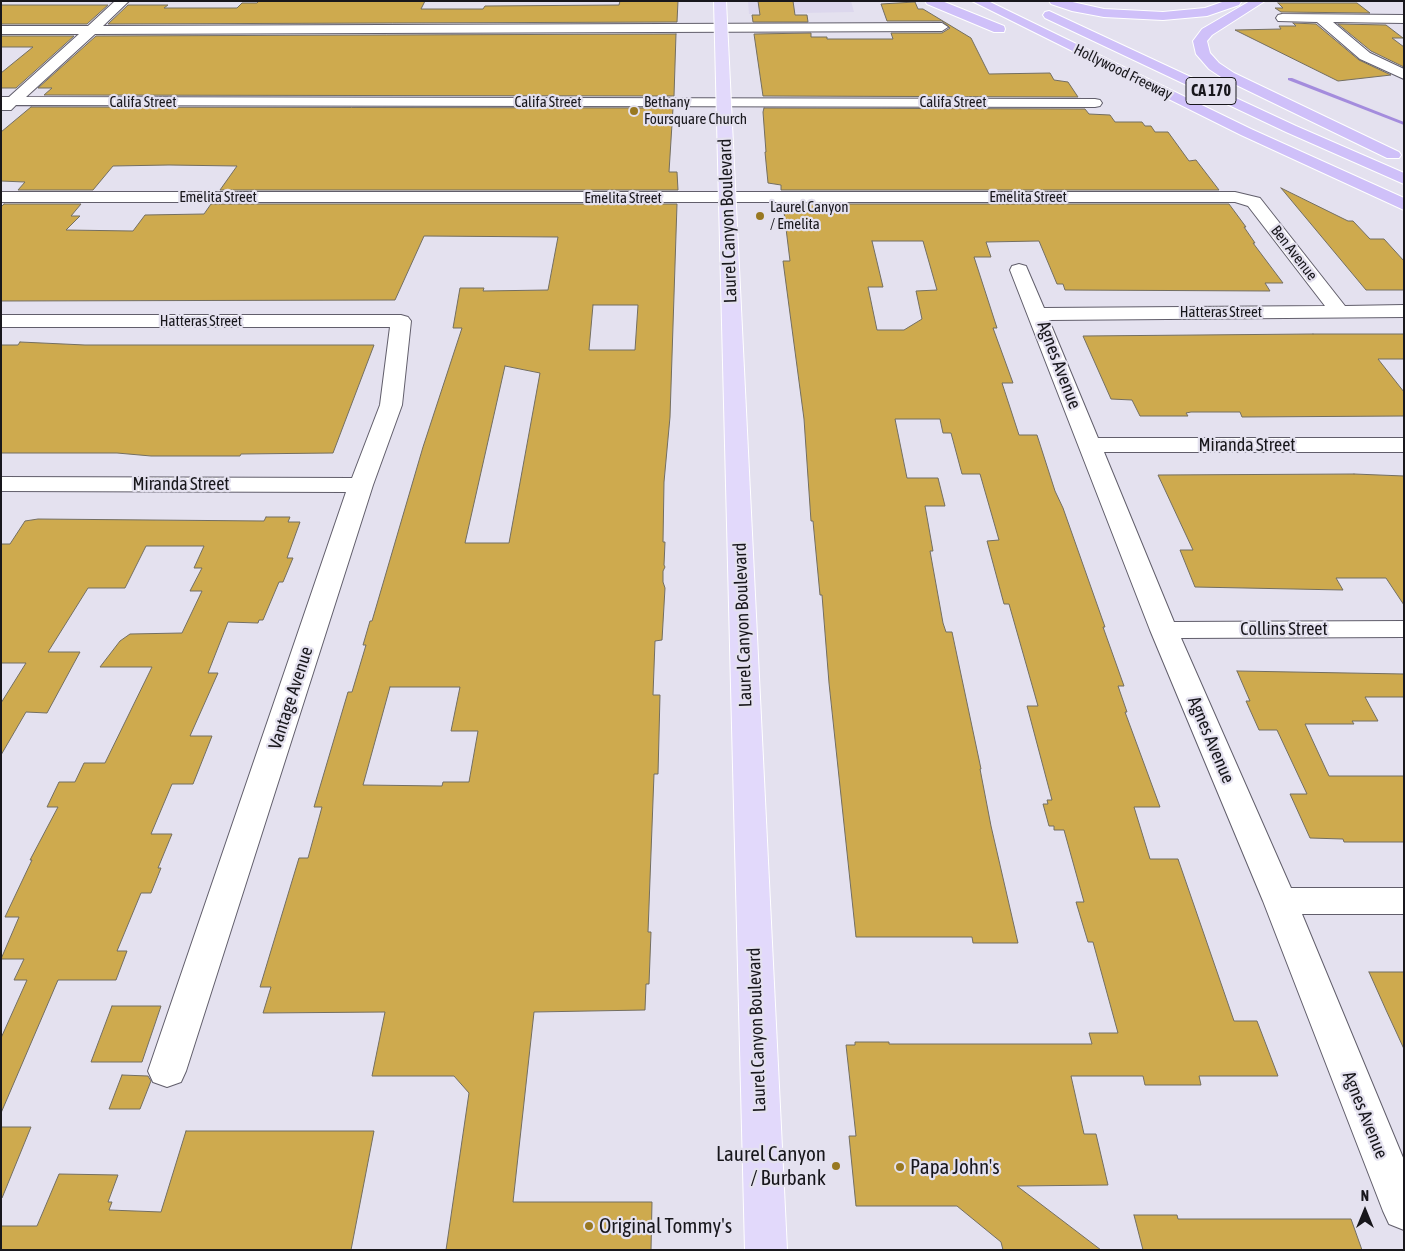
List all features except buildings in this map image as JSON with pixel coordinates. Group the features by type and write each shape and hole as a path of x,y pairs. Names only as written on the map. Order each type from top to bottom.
{"highway":[{"path":"932,1 1008,32"},
{"name":"Hollywood Freeway","path":"978,1 1246,132 1358,185 1404,204"},
{"path":"996,1 1275,136 1404,194"},
{"path":"1006,1 1268,127 1404,188"},
{"path":"1055,1 1076,8 1104,13 1163,16 1207,12 1223,8 1236,1"},
{"path":"1258,1 1206,32 1200,41 1203,54 1214,66 1228,76 1404,160"},
{"name":"Hollywood Freeway","path":"1037,10 1300,133 1404,179"},
{"path":"1024,39 1174,109 1358,185"}],"main road":[{"name":"Laurel Canyon Boulevard","path":"720,1 766,1250"}],"street":[{"path":"5,105 123,1"},
{"path":"1282,18 1404,19"},
{"path":"1320,18 1365,56 1404,75"},
{"path":"1,30 942,27"},
{"name":"Califa Street","path":"5,105 1095,102"},
{"name":"Emelita Street","path":"1,197 1235,197 1245,199"},
{"name":"Ben Avenue","path":"1245,199 1254,202 1339,311"},
{"name":"Agnes Avenue","path":"1020,270 1164,630 1280,901 1404,1210"},
{"name":"Hatteras Street","path":"1038,314 1404,311"},
{"name":"Hatteras Street","path":"1,321 401,321"},
{"name":"Vantage Avenue","path":"167,1071 361,484 391,404 401,321"},
{"name":"Miranda Street","path":"1090,445 1404,445"},
{"name":"Miranda Street","path":"1,484 361,484"},
{"name":"Collins Street","path":"1164,630 1404,629"},
{"path":"1280,901 1404,901"}],"shaded area":[{"path":"748,1 851,1 854,12 749,14"}],"waterway":[{"path":"1290,79 1404,124"}],"place":[{"name":"Bethany Foursquare Church","path":"634,111"},
{"name":"Laurel Canyon / Emelita","path":"760,216"},
{"name":"Laurel Canyon / Burbank","path":"836,1166"},
{"name":"Papa John's","path":"900,1167"},
{"name":"Original Tommy's","path":"589,1226"}]}
